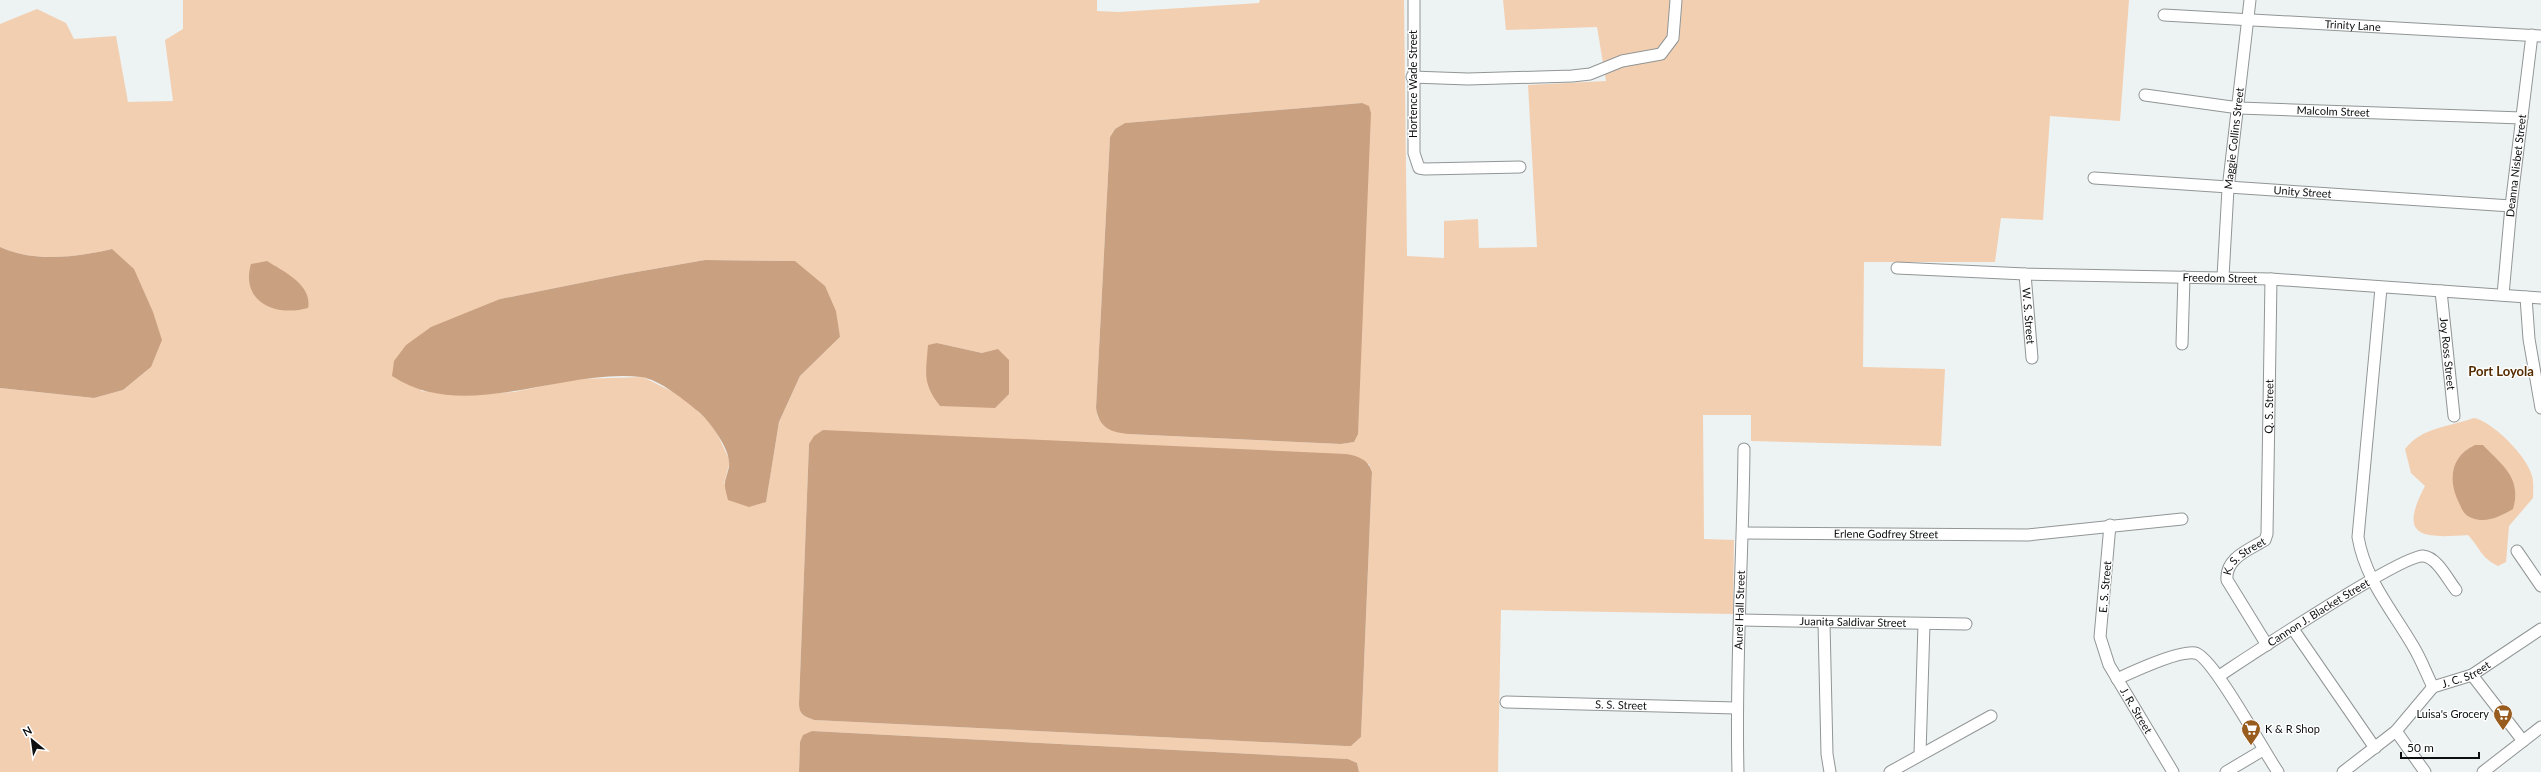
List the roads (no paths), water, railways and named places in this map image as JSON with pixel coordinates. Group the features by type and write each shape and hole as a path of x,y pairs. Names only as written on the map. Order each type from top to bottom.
{"street":[{"name":"Hortence Wade Street","path":"1414,0 1412,77 1414,153 1419,168 1520,167"},
{"path":"1412,77 1468,79 1590,74 1607,65 1661,54 1673,38 1676,0"},
{"name":"Maggie Collins Street","path":"2223,277 2228,189 2239,108 2250,0"},
{"name":"Trinity Lane","path":"2164,15 2536,36"},
{"name":"Deanna Nisbet Street","path":"2503,295 2511,206 2522,118 2536,36"},
{"name":"Malcolm Street","path":"2145,95 2239,108 2522,118"},
{"name":"Unity Street","path":"2094,178 2228,189 2511,206"},
{"name":"Freedom Street","path":"1897,268 2025,274 2271,279 2381,288 2541,298"},
{"name":"W. S. Street","path":"2025,274 2032,358"},
{"path":"2182,344 2184,277"},
{"name":"Q. S. Street","path":"2267,534 2271,279"},
{"path":"2381,288 2358,537 2371,580 2414,646 2433,687"},
{"name":"Joy Ross Street","path":"2441,291 2454,416"},
{"path":"2526,297 2528,339 2541,408"},
{"name":"Aurel Hall Street","path":"1738,772 1736,708 1744,533 1744,449"},
{"name":"Erlene Godfrey Street","path":"1744,533 2028,535 2110,525 2182,519"},
{"name":"E. S. Street","path":"2103,648 2100,637 2110,525"},
{"name":"K. S. Street","path":"2267,534 2265,540 2229,565 2227,580 2267,645"},
{"path":"2517,551 2541,586"},
{"name":"Cannon J. Blacket Street","path":"2219,676 2371,580 2422,556 2431,558 2456,590"},
{"name":"Juanita Saldivar Street","path":"1741,620 1824,623 1966,624"},
{"path":"1824,623 1827,754 1830,772"},
{"path":"1920,754 1924,624"},
{"path":"2293,629 2375,748"},
{"name":"J. C. Street","path":"2343,772 2396,731 2433,687 2472,676 2541,629"},
{"name":"J. R. Street","path":"2103,648 2117,679 2173,772"},
{"path":"2117,679 2184,653 2195,653 2204,657 2219,676 2263,750 2278,772"},
{"path":"2472,676 2523,741"},
{"name":"S. S. Street","path":"1506,702 1736,708"},
{"path":"1890,772 1991,716"},
{"path":"2483,772 2541,727"},
{"path":"2396,731 2425,772"},
{"path":"2226,772 2263,750"}],"place":[{"name":"Luisa's Grocery","path":"2503,731"},
{"name":"K & R Shop","path":"2251,746"}],"district":[{"name":"Port Loyola","path":"2501,371"}]}
